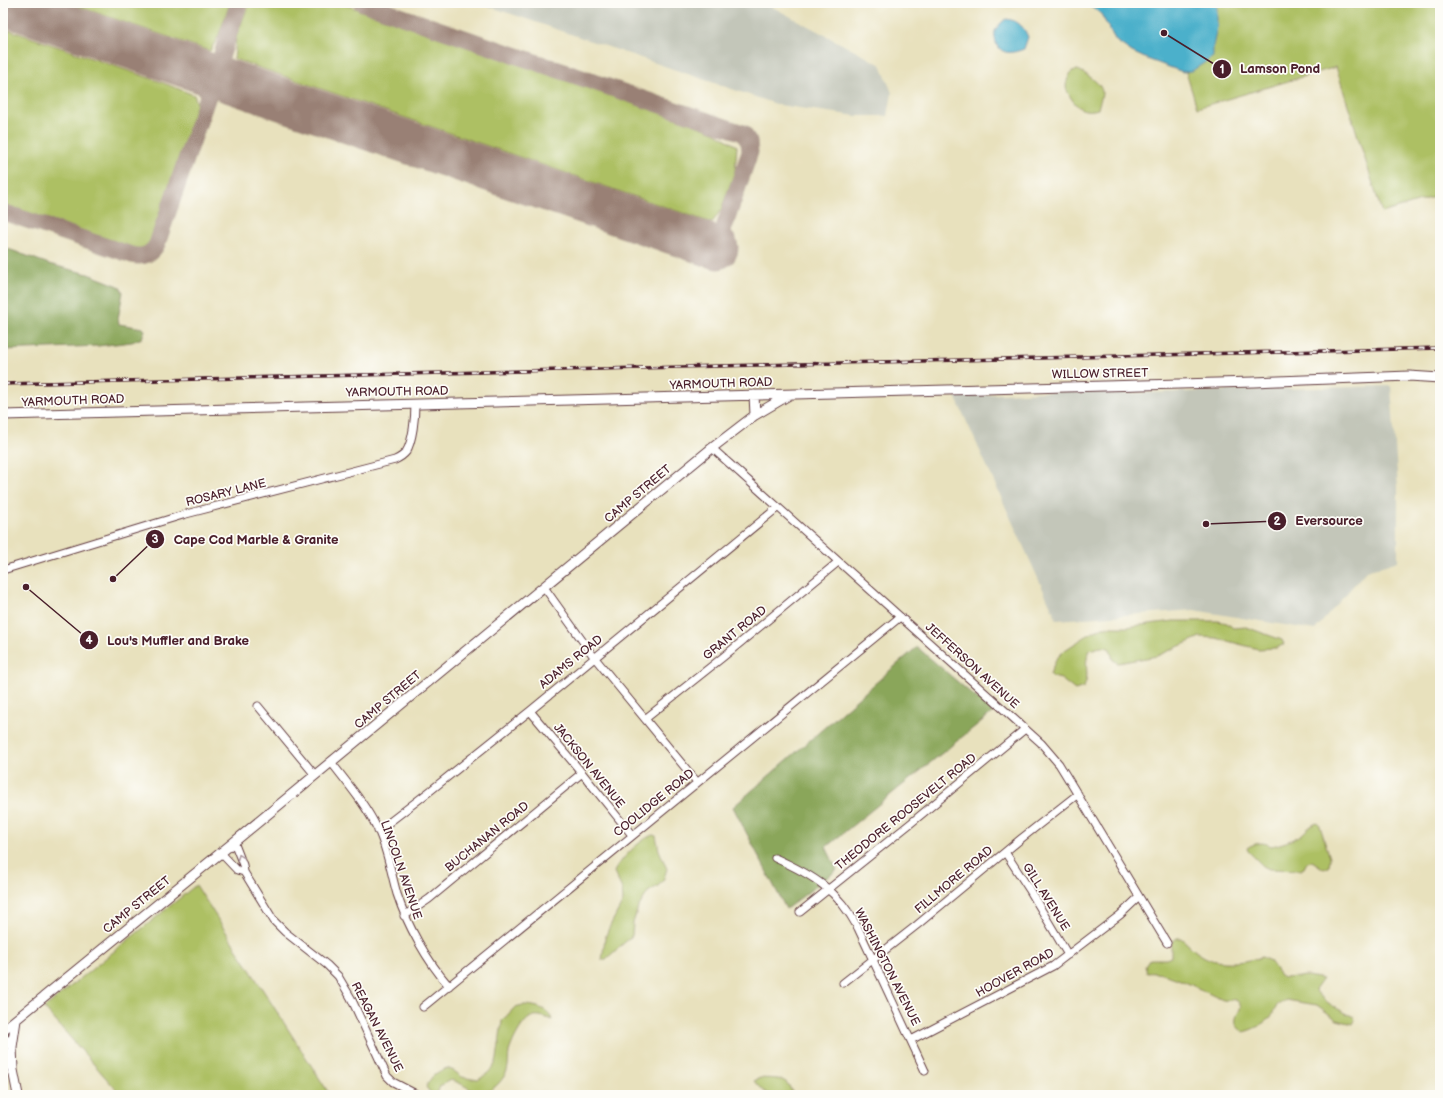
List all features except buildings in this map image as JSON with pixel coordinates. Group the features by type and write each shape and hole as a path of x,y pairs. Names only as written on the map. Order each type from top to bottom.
{"main road":[{"name":"WILLOW STREET","path":"1409,376 1440,371"},
{"name":"WILLOW STREET","path":"791,394 1241,383 1409,376 1440,378"},
{"name":"YARMOUTH ROAD","path":"3,415 791,394"},
{"name":"CAMP STREET","path":"3,1030 234,842 712,448 755,415 791,394"},
{"path":"754,395 755,415"},
{"path":"16,1020 12,1047 13,1070 18,1095"},
{"path":"3,1037 12,1047"},
{"path":"4,1057 13,1070"}],"street":[{"name":"ROSARY LANE","path":"3,570 182,515 395,460 406,452 414,420 415,404"},
{"name":"JEFFERSON AVENUE","path":"712,448 777,508 1041,743 1059,764 1078,794 1167,943"},
{"name":"ADAMS ROAD","path":"378,831 530,711 777,508"},
{"name":"GRANT ROAD","path":"645,719 724,657 838,562"},
{"path":"544,587 594,657 696,782"},
{"name":"COOLIDGE ROAD","path":"423,1007 696,782 900,617"},
{"path":"258,706 315,774"},
{"name":"JACKSON AVENUE","path":"530,711 632,835"},
{"name":"THEODORE ROOSEVELT ROAD","path":"800,912 1025,728"},
{"name":"LINCOLN AVENUE","path":"331,762 368,811 378,831 404,916 418,941 449,986"},
{"name":"BUCHANAN ROAD","path":"404,916 429,899 582,773"},
{"name":"FILLMORE ROAD","path":"843,982 917,925 1004,852 1078,794"},
{"name":"REAGAN AVENUE","path":"234,842 243,865 244,872 264,905 280,927 327,965 338,976 351,998 387,1076 393,1082 418,1095"},
{"name":"REAGAN AVENUE","path":"220,852 237,870 244,872"},
{"name":"GILL AVENUE","path":"1004,852 1029,889 1068,955"},
{"name":"WASHINGTON AVENUE","path":"775,858 800,869 829,889 844,906 854,921 925,1071"},
{"name":"HOOVER ROAD","path":"911,1040 1053,966 1120,915 1140,897"}],"shaded area":[{"path":"479,3 765,3 881,65 892,93 888,116 856,116 779,105"},
{"path":"1391,386 1398,488 1398,561 1366,571 1315,630 1194,610 1057,620 955,396 1109,389 1111,394"}],"green space":[{"path":"68,3 230,3 218,37 210,51"},
{"path":"249,3 340,3 685,121 716,133 737,146 735,171 721,210 712,223 234,59 236,38"},
{"path":"1134,3 1440,3 1440,195 1382,213 1336,67 1197,108 1185,69"},
{"path":"3,28 161,82 194,95 197,103 194,116 152,242 147,248 135,250 128,248 3,205"},
{"path":"1078,70 1093,79 1100,86 1102,95 1098,109 1089,111 1082,109 1074,102 1066,89 1068,78 1072,71"},
{"path":"3,247 49,264 88,274 119,286 123,292 118,319 119,324 143,328 145,330 142,338 132,342 98,346 3,350"},
{"path":"1173,621 1218,621 1227,623 1233,628 1246,627 1282,640 1284,644 1277,648 1258,649 1216,638 1200,637 1157,656 1118,663 1113,660 1110,649 1100,647 1090,650 1086,665 1087,677 1084,687 1075,690 1061,679 1053,677 1050,674 1056,659 1065,650 1103,627 1126,627"},
{"path":"917,647 993,712 826,847 837,870 786,909 733,807"},
{"path":"1317,823 1320,826 1330,858 1329,867 1324,869 1312,861 1307,862 1304,868 1300,870 1269,869 1263,866 1248,851 1247,848 1256,844 1262,843 1271,846 1291,840 1301,835"},
{"path":"653,835 656,836 659,850 667,869 663,881 648,892 638,908 633,923 632,936 606,959 602,960 605,938 623,901 622,889 614,872 631,850 643,840"},
{"path":"196,885 330,1095 121,1095 44,1008"},
{"path":"1177,938 1181,938 1197,952 1209,959 1232,962 1262,957 1270,961 1281,977 1307,976 1323,979 1315,990 1319,995 1338,1009 1354,1017 1355,1020 1353,1024 1337,1020 1317,1005 1286,1000 1276,1007 1267,1021 1257,1027 1243,1032 1238,1027 1236,1022 1236,1017 1241,1006 1235,1000 1223,1000 1175,978 1156,973 1147,973 1145,966 1150,959 1166,959 1171,957 1171,943"},
{"path":"523,1005 545,1010 551,1016 552,1020 534,1016 526,1021 518,1031 510,1048 507,1071 497,1085 489,1091 481,1093 450,1080 440,1086 437,1094 432,1095 426,1087 428,1083 434,1075 447,1068 462,1077 478,1080 490,1071 497,1059 502,1021 515,1007"},
{"path":"760,1078 778,1079 784,1081 788,1084 794,1095 776,1095 767,1093 754,1081"}],"water":[{"path":"1087,3 1217,3 1217,27 1213,47 1213,57 1192,71 1183,72 1147,59 1132,52 1116,41 1101,14"},
{"path":"1006,19 1017,22 1025,30 1028,37 1024,49 1016,52 1005,52 998,47 995,40 995,31"}],"taxiway":[{"path":"233,83 223,73 220,67 220,60 239,3"},
{"path":"362,3 743,133 749,142 750,152 717,248"},
{"path":"197,71 205,82 208,96"},
{"path":"3,212 132,255 140,256 150,253 157,244 208,96 219,86 233,83"}],"runway":[{"path":"3,4 717,248"}],"railway":[{"path":"3,384 1440,348"}],"place":[{"name":"Lamson Pond","path":"1164,33"},
{"name":"Eversource","path":"1206,524"},
{"name":"Cape Cod Marble & Granite","path":"113,579"},
{"name":"Lou's Muffler and Brake","path":"26,587"}]}
